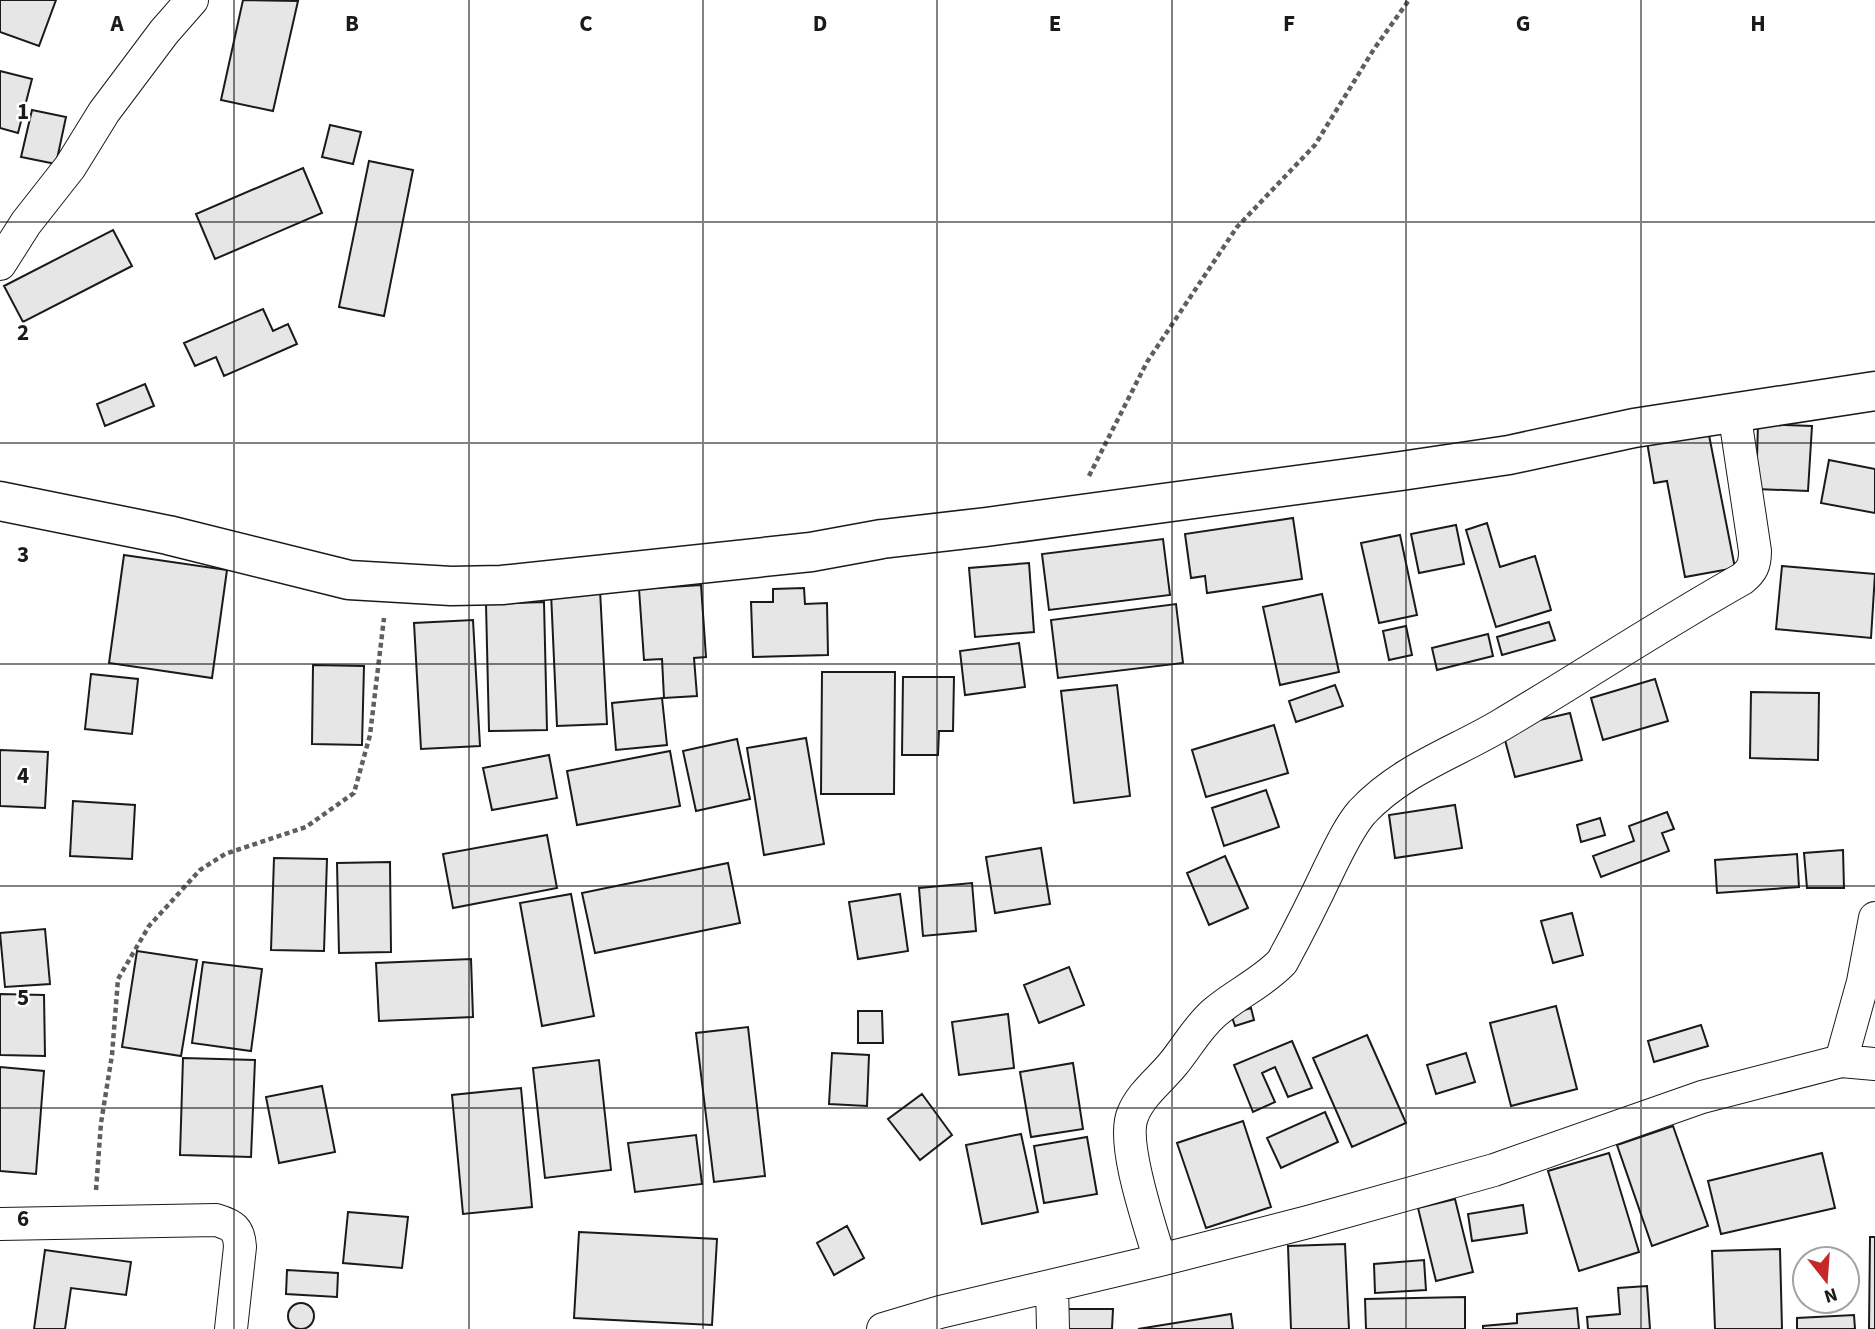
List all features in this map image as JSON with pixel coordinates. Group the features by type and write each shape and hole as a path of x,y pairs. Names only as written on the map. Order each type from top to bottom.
{"street":[{"path":"0,264 26,223 70,167 104,112 164,32 192,0"},
{"path":"0,501 168,535 349,580 451,586 549,580 811,552 882,539 1068,517 1509,455 1634,428 1875,391"},
{"path":"1160,1261 1130,1153 1131,1115 1149,1089 1174,1063 1211,1016 1227,1002 1268,977 1282,962 1347,836 1362,813 1382,795 1423,764 1489,732 1751,572 1755,551 1734,411"},
{"path":"1841,1061 1863,982 1875,918"},
{"path":"883,1329 940,1312 1160,1261 1308,1223 1480,1174 1702,1097 1841,1061 1875,1064"},
{"path":"0,1224 216,1220 232,1225 239,1234 240,1247 231,1329"},
{"path":"1052,1286 1053,1329"}],"path":[{"path":"1068,517 1155,351 1237,228 1315,145 1374,49 1409,0"},
{"path":"92,1222 101,1123 112,1055 118,979 149,926 200,870 225,854 306,827 354,793 370,735 388,583"}],"building":[{"path":"0,0 56,0 39,46 0,32"},
{"path":"243,0 298,1 273,111 221,100"},
{"path":"0,71 32,79 18,133 0,128"},
{"path":"32,110 66,117 56,164 21,157"},
{"path":"330,125 361,132 353,164 322,157"},
{"path":"369,161 413,170 384,316 339,307"},
{"path":"303,168 322,213 215,259 196,214"},
{"path":"113,230 132,266 23,322 4,286"},
{"path":"263,309 273,331 288,324 297,344 224,376 216,357 195,366 184,343"},
{"path":"145,384 154,406 105,426 97,404"},
{"path":"1758,424 1812,426 1808,491 1756,489"},
{"path":"1708,430 1735,568 1685,577 1667,481 1654,483 1647,442"},
{"path":"1829,460 1875,469 1875,513 1821,503"},
{"path":"1293,518 1302,579 1207,593 1205,576 1191,578 1185,534"},
{"path":"1487,523 1500,567 1535,556 1551,610 1496,627 1466,530"},
{"path":"1456,525 1464,564 1419,573 1411,534"},
{"path":"1400,535 1417,615 1379,623 1361,543"},
{"path":"1163,539 1170,595 1049,610 1042,554"},
{"path":"124,555 227,570 212,678 109,663"},
{"path":"1029,563 1034,632 975,637 969,568"},
{"path":"1782,566 1875,574 1871,638 1776,629"},
{"path":"701,585 706,657 694,658 697,696 664,698 662,659 644,660 639,589"},
{"path":"804,588 805,604 827,603 828,655 753,657 751,602 773,602 773,589"},
{"path":"600,590 607,724 557,726 551,593"},
{"path":"1322,594 1339,672 1280,685 1263,607"},
{"path":"544,602 547,730 489,731 486,604"},
{"path":"1176,604 1183,663 1058,678 1051,620"},
{"path":"473,620 480,746 421,749 414,623"},
{"path":"1549,622 1555,640 1502,655 1497,637"},
{"path":"1406,626 1412,655 1389,660 1383,631"},
{"path":"1488,634 1493,656 1437,670 1432,648"},
{"path":"1019,643 1025,687 965,695 960,651"},
{"path":"313,665 364,666 362,745 312,744"},
{"path":"822,672 895,672 894,794 821,794"},
{"path":"91,674 138,679 132,734 85,729"},
{"path":"903,677 954,677 953,731 939,731 938,755 902,755"},
{"path":"1655,679 1668,721 1603,740 1591,698"},
{"path":"1117,685 1130,796 1074,803 1061,691"},
{"path":"1335,685 1343,706 1296,722 1289,701"},
{"path":"1751,692 1819,693 1818,760 1750,758"},
{"path":"662,698 667,745 616,750 612,703"},
{"path":"1570,713 1582,760 1515,777 1502,729"},
{"path":"1274,725 1288,773 1206,797 1192,750"},
{"path":"806,738 824,844 764,855 747,748"},
{"path":"737,739 750,799 696,811 683,751"},
{"path":"0,750 48,752 45,808 0,806"},
{"path":"670,751 680,806 577,825 567,771"},
{"path":"549,755 557,798 492,810 483,768"},
{"path":"1266,790 1279,827 1224,846 1212,808"},
{"path":"73,801 135,805 132,859 70,856"},
{"path":"1455,805 1462,848 1395,858 1389,815"},
{"path":"1667,812 1674,829 1662,833 1669,851 1601,877 1593,856 1634,841 1629,826"},
{"path":"1600,818 1605,835 1581,842 1577,825"},
{"path":"547,835 557,888 453,908 443,854"},
{"path":"1041,848 1050,904 995,913 986,857"},
{"path":"1843,850 1844,888 1807,888 1804,853"},
{"path":"1797,854 1799,887 1717,893 1715,860"},
{"path":"1225,856 1248,908 1209,925 1187,873"},
{"path":"274,858 327,859 324,951 271,950"},
{"path":"390,862 391,952 339,953 337,863"},
{"path":"728,863 740,923 595,953 582,893"},
{"path":"972,883 976,931 923,936 919,888"},
{"path":"571,894 594,1016 542,1026 520,903"},
{"path":"900,894 908,951 858,959 849,902"},
{"path":"1572,913 1583,955 1553,963 1541,921"},
{"path":"45,929 50,984 5,987 0,933"},
{"path":"137,951 197,960 181,1056 122,1047"},
{"path":"471,959 473,1017 379,1021 376,963"},
{"path":"203,962 262,969 251,1051 192,1043"},
{"path":"1069,967 1084,1005 1039,1023 1024,985"},
{"path":"0,994 44,995 45,1056 0,1055"},
{"path":"1556,1006 1577,1089 1511,1106 1490,1023"},
{"path":"1251,1008 1254,1020 1235,1026 1231,1014"},
{"path":"858,1011 882,1011 883,1043 858,1043"},
{"path":"1008,1014 1014,1068 959,1075 952,1022"},
{"path":"1701,1025 1708,1046 1654,1062 1648,1041"},
{"path":"748,1027 765,1176 714,1182 696,1033"},
{"path":"1367,1035 1406,1123 1352,1147 1313,1058"},
{"path":"1292,1041 1312,1088 1288,1097 1275,1067 1262,1073 1275,1102 1253,1112 1234,1065"},
{"path":"832,1053 869,1055 867,1106 829,1104"},
{"path":"1466,1053 1475,1082 1436,1094 1427,1065"},
{"path":"183,1058 255,1060 251,1157 180,1155"},
{"path":"599,1060 611,1170 545,1178 533,1068"},
{"path":"1073,1063 1083,1129 1031,1137 1020,1072"},
{"path":"0,1067 44,1071 36,1174 0,1171"},
{"path":"322,1086 335,1152 279,1163 266,1097"},
{"path":"521,1088 532,1207 463,1214 452,1095"},
{"path":"922,1094 952,1135 920,1160 888,1119"},
{"path":"1325,1112 1338,1142 1281,1168 1267,1138"},
{"path":"1243,1121 1271,1207 1206,1228 1177,1143"},
{"path":"1673,1126 1708,1226 1652,1246 1617,1145"},
{"path":"1021,1134 1038,1212 982,1224 966,1145"},
{"path":"696,1135 702,1184 635,1192 628,1143"},
{"path":"1087,1137 1097,1194 1044,1203 1034,1146"},
{"path":"1609,1153 1639,1252 1579,1271 1548,1171"},
{"path":"1822,1153 1835,1208 1721,1234 1708,1181"},
{"path":"1455,1199 1473,1272 1436,1281 1418,1208"},
{"path":"1523,1205 1527,1233 1472,1241 1468,1214"},
{"path":"348,1212 408,1217 402,1268 343,1263"},
{"path":"847,1226 864,1258 834,1275 817,1243"},
{"path":"579,1232 717,1239 712,1325 574,1318"},
{"path":"1870,1237 1875,1237 1875,1329 1869,1329"},
{"path":"1345,1244 1349,1329 1291,1329 1288,1246"},
{"path":"1780,1249 1782,1329 1715,1329 1712,1251"},
{"path":"45,1250 131,1262 126,1295 71,1288 65,1329 34,1329"},
{"path":"1424,1260 1426,1290 1375,1293 1374,1264"},
{"path":"287,1270 338,1273 337,1297 286,1294"},
{"path":"1647,1286 1650,1329 1588,1329 1587,1317 1620,1314 1618,1288"},
{"path":"1465,1297 1465,1329 1366,1329 1365,1299"},
{"path":"301,1303 310,1307 314,1316 310,1325 301,1329 292,1325 288,1316 292,1307"},
{"path":"1577,1308 1579,1329 1483,1329 1483,1326 1517,1323 1517,1314"},
{"path":"1063,1309 1113,1309 1112,1329 1063,1329"},
{"path":"1231,1314 1233,1329 1138,1329"},
{"path":"1854,1315 1855,1329 1797,1329 1797,1318"}]}
